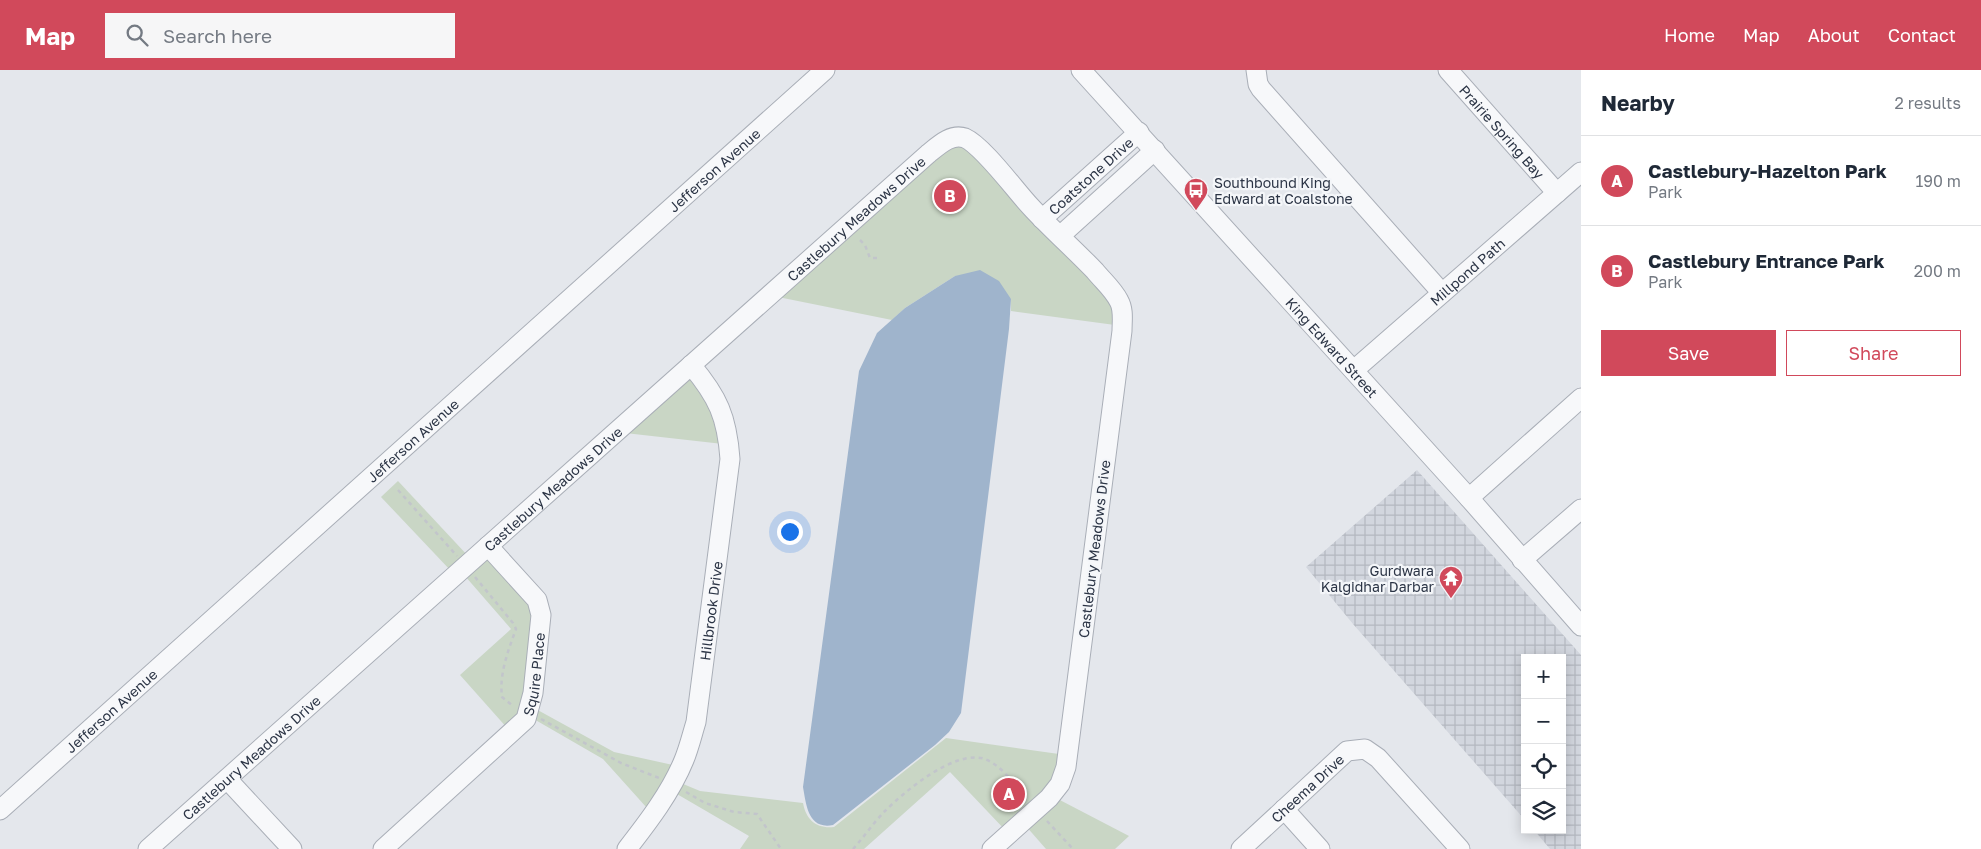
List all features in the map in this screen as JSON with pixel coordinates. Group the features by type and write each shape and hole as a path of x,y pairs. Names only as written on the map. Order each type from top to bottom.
{"street":[{"name":"Jefferson Avenue","path":"0,810 825,70"},
{"name":"King Edward Street","path":"1081,70 1354,370 1581,626"},
{"path":"1256,70 1258,84 1261,89 1442,293"},
{"name":"Prairie Spring Bay","path":"1448,70 1558,193"},
{"name":"Coatstone Drive","path":"1042,219 1139,132"},
{"name":"Castlebury Meadows Drive","path":"148,849 928,154 942,143 954,137 964,138 977,146 1042,219 1061,236 1113,292 1120,303 1122,330 1066,767 1060,784 1049,798 992,849"},
{"name":"Coatstone Drive","path":"1061,236 1155,150"},
{"name":"Millpond Path","path":"1354,370 1581,172"},
{"name":"Hillbrook Drive","path":"627,849 644,828 672,785 684,760 696,722 730,458 728,433 716,399 691,365"},
{"path":"1469,498 1581,398"},
{"path":"1522,560 1581,509"},
{"name":"Squire Place","path":"384,849 526,719 533,693 541,615 537,600 488,546"},
{"name":"Cheema Drive","path":"1241,849 1347,751 1365,749 1378,758 1457,848"},
{"path":"227,779 292,849"},
{"path":"1284,809 1320,849"}],"path":[{"path":"860,240 865,245 870,258 881,258"},
{"path":"398,490 466,566 513,623 516,629 507,653 500,684 502,697 510,704 621,763 672,785 705,803 734,812 757,814 779,848"},
{"path":"853,849 869,832 878,818 911,789 951,762 967,758 984,759 1011,778 1036,809 1064,837 1073,849"}],"shaded area":[{"path":"1417,470 1581,655 1581,849 1550,849 1537,834 1566,834 1566,654 1521,654 1521,815 1353,624 1306,567"}],"green space":[{"path":"943,145 964,146 1106,296 1114,306 1115,325 1011,311 1011,299 955,276 905,308 892,320 778,297"},
{"path":"689,378 715,415 723,444 625,433"},
{"path":"398,481 469,557 452,572 381,497"},
{"path":"489,553 532,602 524,718 508,729 460,675 511,629 465,576"},
{"path":"534,708 614,752 673,765 647,808 603,759 532,718"},
{"path":"946,738 1059,754 1065,757 1046,798 1007,832 950,772 864,849 740,849 749,836 670,790 676,781 700,791 803,803 804,809 813,822 822,826 834,827"},
{"path":"1056,798 1129,836 1115,849 1046,849 1025,825"}],"water":[{"path":"980,270 999,281 1011,299 1009,329 961,713 949,732 935,745 833,825 825,826 813,820 807,808 803,787 859,371 877,333 905,308 955,276"}],"place":[{"name":"Castlebury Entrance Park","path":"950,196"},
{"name":"Southbound King Edward at Coalstone","path":"1196,211"},
{"name":"Gurdwara Kalgidhar Darbar","path":"1451,599"},
{"name":"Castlebury-Hazelton Park","path":"1009,794"}]}
